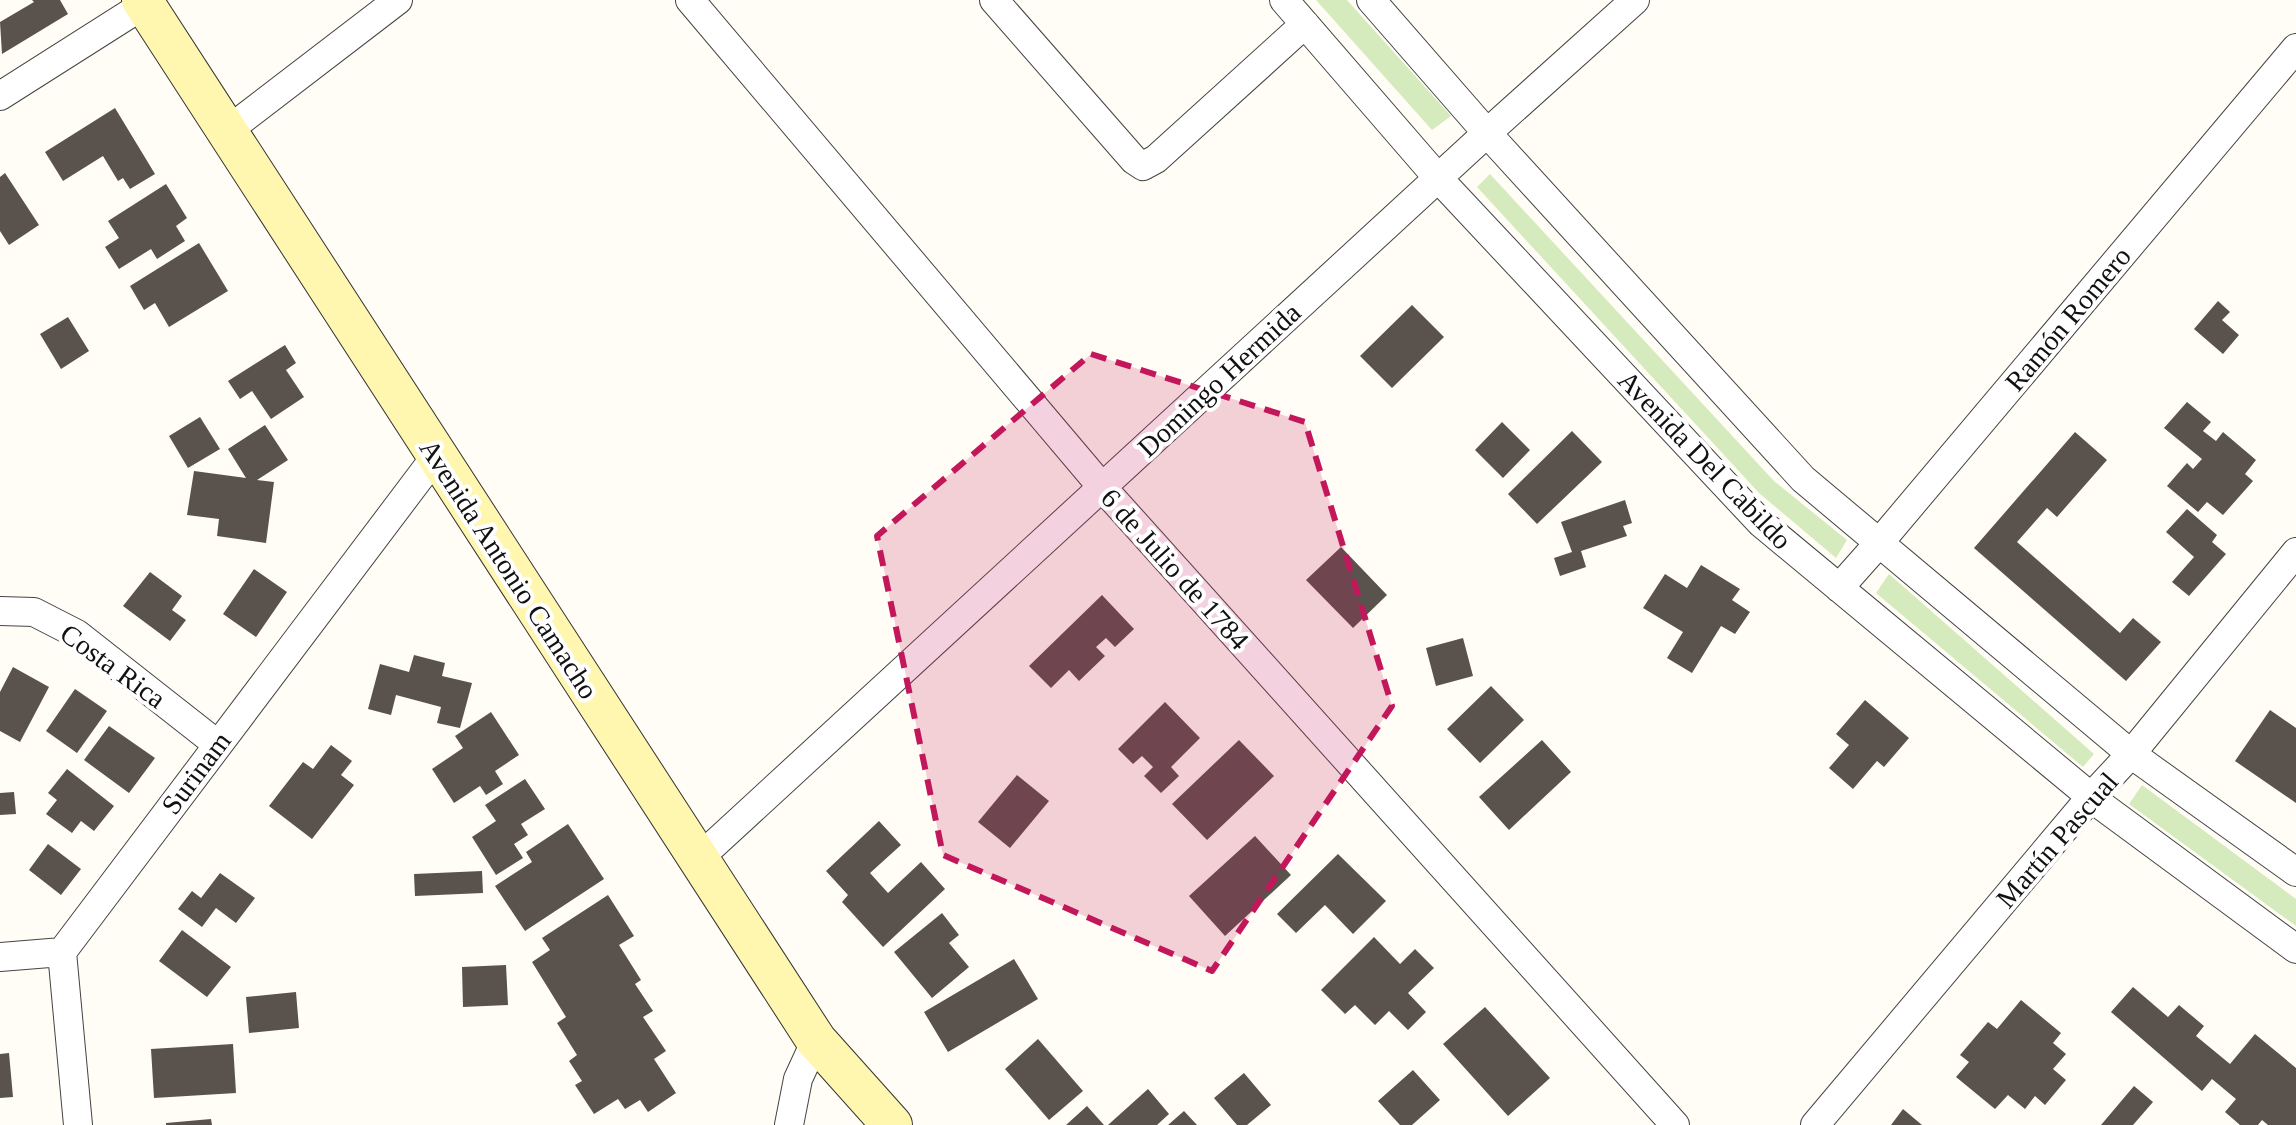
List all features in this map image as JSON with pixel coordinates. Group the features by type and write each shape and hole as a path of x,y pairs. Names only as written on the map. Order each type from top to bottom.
{"street":[{"path":"227,131 398,0"},
{"name":"6 de Julio de 1784","path":"690,0 1102,487 1675,1125"},
{"path":"994,0 1134,160 1143,166 1156,159 1305,24"},
{"name":"Avenida Del Cabildo","path":"1284,0 1438,178 1761,523 2091,797 2296,949"},
{"name":"Avenida Del Cabildo","path":"1371,0 1487,133 1803,479 2131,754 2296,872"},
{"name":"Domingo Hermida","path":"698,859 1635,0"},
{"path":"0,96 144,2"},
{"name":"Avenida Antonio Camacho","path":"144,2 816,1040 892,1125"},
{"name":"Ramón Romero","path":"1839,588 2296,48"},
{"name":"Surinam","path":"62,952 436,456"},
{"name":"Martín Pascual","path":"1815,1125 2091,797 2131,754 2296,552"},
{"name":"Costa Rica","path":"0,611 34,612 77,634 217,744"},
{"path":"0,957 62,952 78,1125"},
{"path":"789,1125 798,1079 816,1040"}],"highlighted area":[{"path":"1091,354 1305,422 1392,706 1212,971 943,855 877,536"}],"green space":[{"path":"1316,0 1347,0 1451,116 1432,130"},
{"path":"1490,174 1774,481 1847,540 1836,558 1759,493 1477,187"},
{"path":"1889,574 2094,754 2083,767 1876,593"},
{"path":"2142,785 2296,899 2296,926 2129,804"}],"building":[{"path":"32,0 60,0 68,14 2,54 0,22 34,2"},
{"path":"115,108 155,174 130,189 123,178 118,181 103,156 63,181 45,152"},
{"path":"5,173 39,225 9,245 0,231 0,177"},
{"path":"166,184 187,218 176,226 185,241 157,259 151,249 119,269 105,247 119,238 108,221"},
{"path":"199,243 228,291 169,327 155,303 144,310 130,286"},
{"path":"2218,301 2230,312 2222,320 2239,335 2223,354 2194,329"},
{"path":"1412,305 1444,337 1392,388 1360,356"},
{"path":"68,317 89,351 61,369 40,334"},
{"path":"285,345 296,363 286,370 304,397 271,419 252,391 240,399 228,381"},
{"path":"2187,402 2211,422 2203,431 2216,441 2223,432 2256,460 2245,474 2253,481 2223,515 2207,502 2198,512 2167,486 2187,463 2193,469 2202,459 2164,428"},
{"path":"200,417 220,449 188,468 169,436"},
{"path":"1502,422 1530,450 1503,478 1475,450"},
{"path":"265,425 288,460 257,480 274,482 266,543 217,536 219,519 187,515 194,471 246,478 228,449"},
{"path":"1572,431 1602,462 1537,524 1508,494"},
{"path":"2075,432 2107,460 2057,517 2047,508 2017,542 2120,633 2133,618 2161,642 2126,681 1974,548"},
{"path":"1625,500 1632,523 1623,526 1627,536 1581,551 1586,567 1560,576 1554,558 1572,552 1561,522"},
{"path":"2187,509 2217,535 2212,542 2226,554 2189,596 2172,582 2194,557 2166,532"},
{"path":"1341,547 1387,595 1353,628 1306,580"},
{"path":"1701,565 1740,589 1732,600 1750,612 1735,634 1721,626 1692,673 1667,658 1683,632 1643,608 1665,574 1687,588"},
{"path":"254,569 287,592 256,637 223,614"},
{"path":"150,572 182,596 172,610 186,620 170,641 123,606"},
{"path":"1102,595 1134,629 1115,647 1106,638 1096,647 1105,656 1079,681 1069,670 1051,688 1029,666"},
{"path":"1463,638 1473,676 1436,686 1426,648"},
{"path":"414,655 445,663 442,676 472,683 460,728 437,723 441,707 396,695 391,715 368,709 380,664 409,672"},
{"path":"13,667 49,687 20,742 0,731 0,692"},
{"path":"1491,686 1524,720 1480,763 1447,729"},
{"path":"75,689 107,711 77,753 46,731"},
{"path":"1865,700 1909,738 1884,767 1877,761 1853,789 1829,768 1849,745 1836,734"},
{"path":"1165,702 1200,738 1171,767 1179,776 1161,793 1144,776 1153,767 1142,756 1133,764 1118,749"},
{"path":"2270,710 2296,728 2296,803 2235,761"},
{"path":"491,712 519,755 495,771 503,784 486,795 480,786 454,803 432,769 463,748 455,736"},
{"path":"109,726 155,758 129,793 84,760"},
{"path":"1239,740 1274,776 1207,840 1172,804"},
{"path":"1542,740 1571,772 1509,830 1479,797"},
{"path":"331,745 352,761 341,775 354,785 312,839 269,806 303,762 313,769"},
{"path":"67,769 114,806 94,831 81,821 72,833 46,814 57,800 48,793"},
{"path":"1017,775 1049,801 1010,848 978,822"},
{"path":"525,779 545,809 521,824 528,835 514,844 523,858 496,875 472,837 496,821 485,805"},
{"path":"14,792 16,814 0,815 0,793"},
{"path":"879,821 901,845 870,873 888,893 921,862 945,889 883,947 842,902 848,895 826,871"},
{"path":"568,824 604,879 525,931 495,886 532,862 526,852"},
{"path":"1255,836 1291,875 1225,936 1189,896"},
{"path":"48,844 81,869 61,895 29,870"},
{"path":"1338,854 1386,901 1353,934 1325,905 1296,933 1277,914"},
{"path":"482,871 483,893 415,896 414,874"},
{"path":"220,873 255,898 236,923 216,908 202,927 178,909 192,891 201,898"},
{"path":"608,895 634,936 619,945 641,980 635,984 653,1011 643,1017 666,1051 654,1059 676,1093 648,1112 640,1100 625,1109 618,1099 594,1114 575,1085 582,1081 569,1061 577,1055 557,1023 566,1017 532,962 550,950 542,938"},
{"path":"942,913 959,935 949,943 969,967 932,998 894,952"},
{"path":"182,930 231,967 207,997 159,961"},
{"path":"1374,937 1400,964 1415,949 1434,968 1408,993 1426,1012 1408,1030 1389,1011 1375,1025 1355,1005 1345,1014 1321,990"},
{"path":"1014,959 1038,999 948,1052 924,1012"},
{"path":"506,965 508,1005 463,1007 462,967"},
{"path":"2133,987 2168,1017 2179,1005 2204,1026 2196,1036 2230,1064 2255,1034 2296,1068 2296,1125 2268,1125 2262,1120 2258,1125 2240,1125 2225,1112 2236,1099 2212,1079 2202,1091 2111,1012"},
{"path":"296,992 299,1028 249,1033 246,997"},
{"path":"2021,1000 2061,1033 2053,1043 2066,1054 2053,1069 2066,1080 2045,1105 2035,1096 2025,1109 2008,1095 1995,1109 1956,1077 1969,1062 1960,1055 1988,1022 1997,1029"},
{"path":"1485,1007 1550,1078 1508,1116 1443,1044"},
{"path":"1038,1039 1083,1091 1049,1120 1005,1069"},
{"path":"233,1044 236,1093 154,1098 151,1049"},
{"path":"9,1053 13,1097 0,1098 0,1054"},
{"path":"1413,1070 1440,1100 1412,1125 1400,1125 1378,1101"},
{"path":"1244,1073 1271,1105 1247,1125 1237,1125 1214,1098"},
{"path":"2134,1086 2153,1102 2133,1125 2101,1125"},
{"path":"1148,1089 1169,1114 1157,1125 1108,1125"},
{"path":"1087,1106 1104,1125 1066,1125"},
{"path":"1903,1109 1922,1125 1891,1125"},
{"path":"1184,1111 1197,1125 1168,1125"},
{"path":"211,1119 212,1125 166,1125 166,1123"}]}
